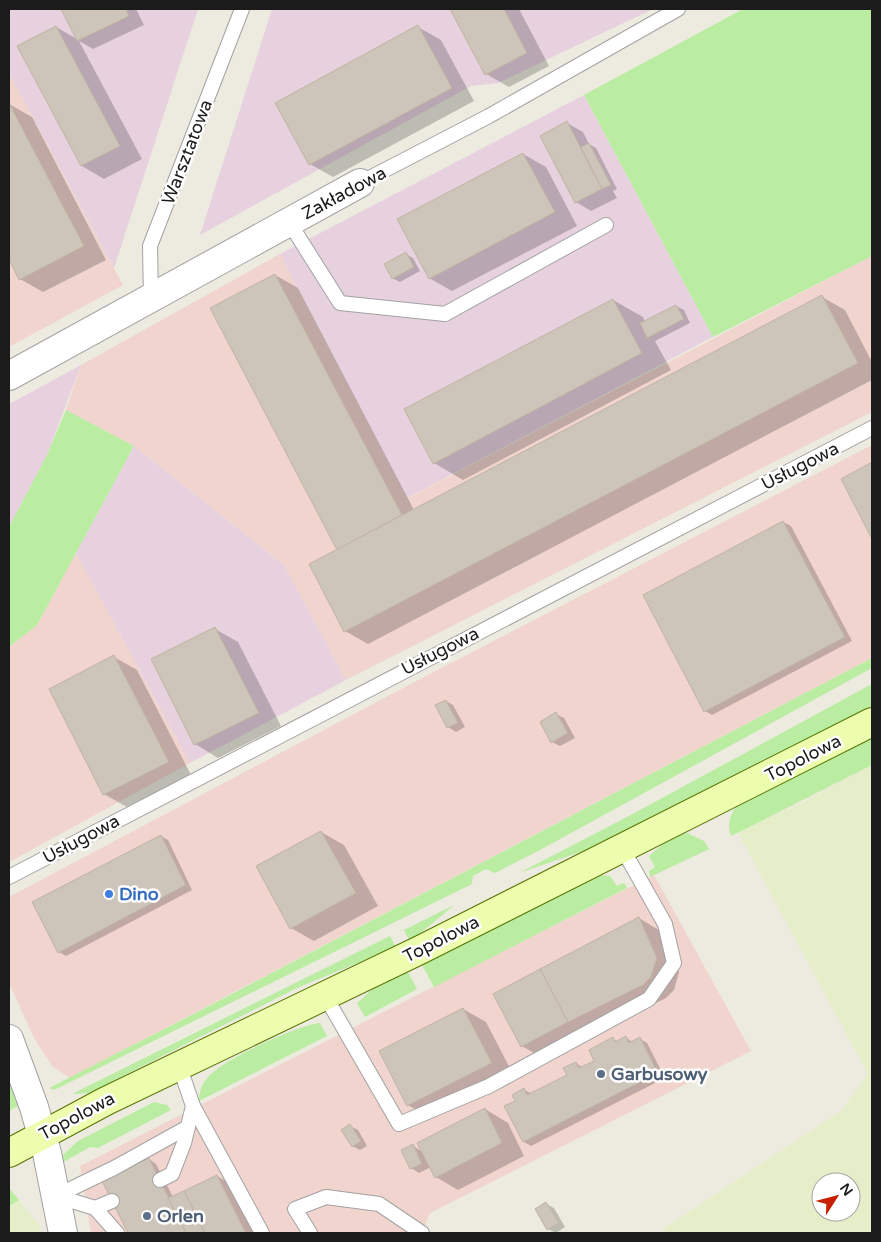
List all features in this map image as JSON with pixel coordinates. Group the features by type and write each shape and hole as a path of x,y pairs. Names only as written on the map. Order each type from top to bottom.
{"main road":[{"name":"Topolowa","path":"9,1153 41,1134 178,1065 420,950 872,722"}],"street":[{"name":"Zakładowa","path":"9,376 360,183"},
{"path":"9,1039 34,1107 48,1153 63,1233"}],"lane":[{"name":"Warsztatowa","path":"151,299 150,246 242,9"},
{"name":"Zakładowa","path":"360,183 489,116 678,9"},
{"path":"289,222 340,303 445,314 606,225"},
{"name":"Usługowa","path":"9,877 872,428"},
{"path":"324,994 399,1124 489,1086 648,999 674,963 665,924 622,848"},
{"path":"178,1065 193,1106 262,1233"},
{"path":"160,1180 172,1174 193,1106"},
{"path":"56,1196 114,1168 188,1127"},
{"path":"56,1196 95,1208 116,1233"},
{"path":"310,1233 295,1209 326,1197 379,1204 422,1233"},
{"path":"95,1208 112,1201"}],"shaded area":[{"path":"9,9 198,9 114,268 9,73"},
{"path":"272,9 653,9 498,83 471,86 200,235"},
{"path":"9,73 123,285 9,347"},
{"path":"584,95 713,337 407,498 280,254"},
{"path":"280,254 408,498 872,256 872,412 346,680 284,565 134,446 66,410 81,365"},
{"path":"81,365 47,455 9,527 9,404"},
{"path":"872,445 872,658 70,1078 52,1066 34,1038 9,983 9,897 403,688"},
{"path":"134,446 284,565 346,680 190,763 76,553"},
{"path":"76,553 190,763 9,862 9,647 37,625"},
{"name":"Garbusowy","path":"654,875 751,1051 430,1213 422,1233 91,1233 80,1166"}],"green space":[{"path":"743,9 872,9 872,256 713,337 584,95"},
{"path":"66,410 134,446 37,625 9,647 9,527 47,455"},
{"path":"872,658 872,668 540,850 495,873 486,869 473,876 472,884 54,1090 49,1088 180,1021"},
{"path":"872,684 872,708 601,845 519,873 629,816"},
{"path":"872,734 872,765 731,836 730,818 740,802"},
{"path":"872,765 872,1233 666,1233 663,1229 841,1111 868,1074 737,831 801,803"},
{"path":"687,833 704,841 709,849 650,877 649,871 655,867 649,856 672,836"},
{"path":"600,875 610,876 617,886 624,883 627,888 434,987 421,963"},
{"path":"454,905 410,942 404,930"},
{"path":"390,936 396,947 297,988 89,1093 72,1094"},
{"path":"407,970 417,989 365,1017 357,1003 374,988"},
{"path":"320,1023 327,1036 199,1101 203,1085 217,1069 245,1052 279,1036"},
{"path":"9,1069 18,1097 18,1106 9,1111"},
{"path":"154,1102 167,1105 171,1110 98,1148 90,1147 60,1164 64,1154 78,1141"},
{"path":"9,1188 19,1200 9,1206"},
{"path":"19,1200 39,1225 41,1233 9,1233 9,1206"}],"building":[{"path":"61,9 126,9 129,16 77,41"},
{"path":"450,9 504,9 527,53 485,75"},
{"path":"418,25 452,88 309,165 275,103"},
{"path":"56,26 120,146 81,166 17,46"},
{"path":"9,103 84,246 19,280 9,259"},
{"path":"567,121 602,189 575,203 540,136"},
{"path":"589,143 611,185 602,189 581,147"},
{"path":"523,153 555,212 429,279 397,219"},
{"path":"406,252 414,267 392,279 384,264"},
{"path":"275,274 402,515 337,550 210,308"},
{"path":"822,295 858,363 344,632 309,564"},
{"path":"613,299 642,353 433,464 404,409"},
{"path":"676,305 684,319 647,338 640,323"},
{"path":"872,462 872,539 841,479"},
{"path":"783,521 845,637 704,712 643,595"},
{"path":"215,627 259,713 194,745 151,659"},
{"path":"114,655 169,762 103,795 49,689"},
{"path":"446,700 458,723 447,728 435,705"},
{"path":"556,712 568,733 551,743 540,722"},
{"path":"321,831 356,893 290,929 256,866"},
{"name":"Dino","path":"161,835 186,885 58,953 32,902"},
{"path":"639,917 657,958 651,977 643,985 568,1022 540,969"},
{"path":"540,969 568,1022 521,1047 493,994"},
{"path":"463,1008 492,1063 407,1106 379,1051"},
{"path":"626,1036 629,1043 640,1037 658,1073 523,1142 504,1106 515,1101 512,1095 524,1088 527,1095 567,1075 563,1068 576,1062 579,1068 594,1061 589,1050 613,1037 615,1042"},
{"path":"485,1108 502,1143 435,1178 417,1143"},
{"path":"350,1124 361,1141 352,1147 341,1130"},
{"path":"413,1144 422,1164 410,1169 401,1150"},
{"path":"149,1158 186,1233 128,1233 102,1181"},
{"path":"217,1175 246,1233 205,1233 184,1191"},
{"path":"184,1191 205,1233 186,1233 168,1198"},
{"path":"546,1202 559,1223 547,1230 535,1209"}],"place":[{"name":"Dino","path":"109,894"},
{"name":"Garbusowy","path":"601,1074"},
{"name":"Orlen","path":"147,1216"}]}
